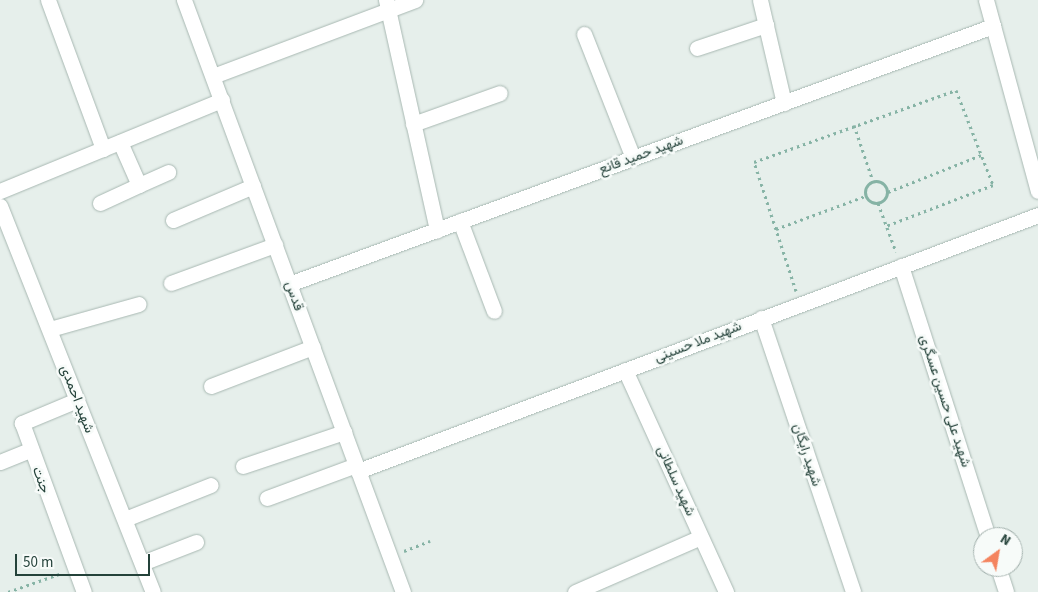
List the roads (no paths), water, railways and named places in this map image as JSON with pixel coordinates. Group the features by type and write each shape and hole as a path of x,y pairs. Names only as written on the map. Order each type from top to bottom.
{"street":[{"path":"48,0 103,149"},
{"name":"قدس","path":"184,0 403,592"},
{"path":"213,76 387,5 415,0"},
{"path":"760,0 784,103"},
{"path":"986,0 1038,191"},
{"path":"387,5 437,230"},
{"path":"697,48 766,25"},
{"name":"شهید حمید قانع","path":"289,284 993,26"},
{"path":"584,34 633,158"},
{"path":"413,124 500,93"},
{"path":"0,191 222,100"},
{"path":"120,142 139,185"},
{"path":"100,202 168,172"},
{"path":"173,220 253,186"},
{"name":"شهید احمدی","path":"0,206 153,592"},
{"name":"شهید ملا حسینی","path":"267,498 357,468 626,370 1038,215"},
{"path":"460,221 494,311"},
{"path":"171,283 275,245"},
{"name":"شهید علی حسین عسگری","path":"901,266 985,527"},
{"path":"50,329 139,304"},
{"name":"شهید رایگان","path":"762,318 853,592"},
{"path":"211,386 312,347"},
{"name":"شهید سلطانی","path":"626,370 726,592"},
{"name":"جنت","path":"77,400 22,423 30,450 84,592"},
{"path":"243,466 344,432"},
{"path":"0,462 30,450"},
{"path":"125,519 211,486"},
{"path":"575,592 598,587 701,537"},
{"path":"142,562 196,542"},
{"path":"1001,577 1006,592"}]}
